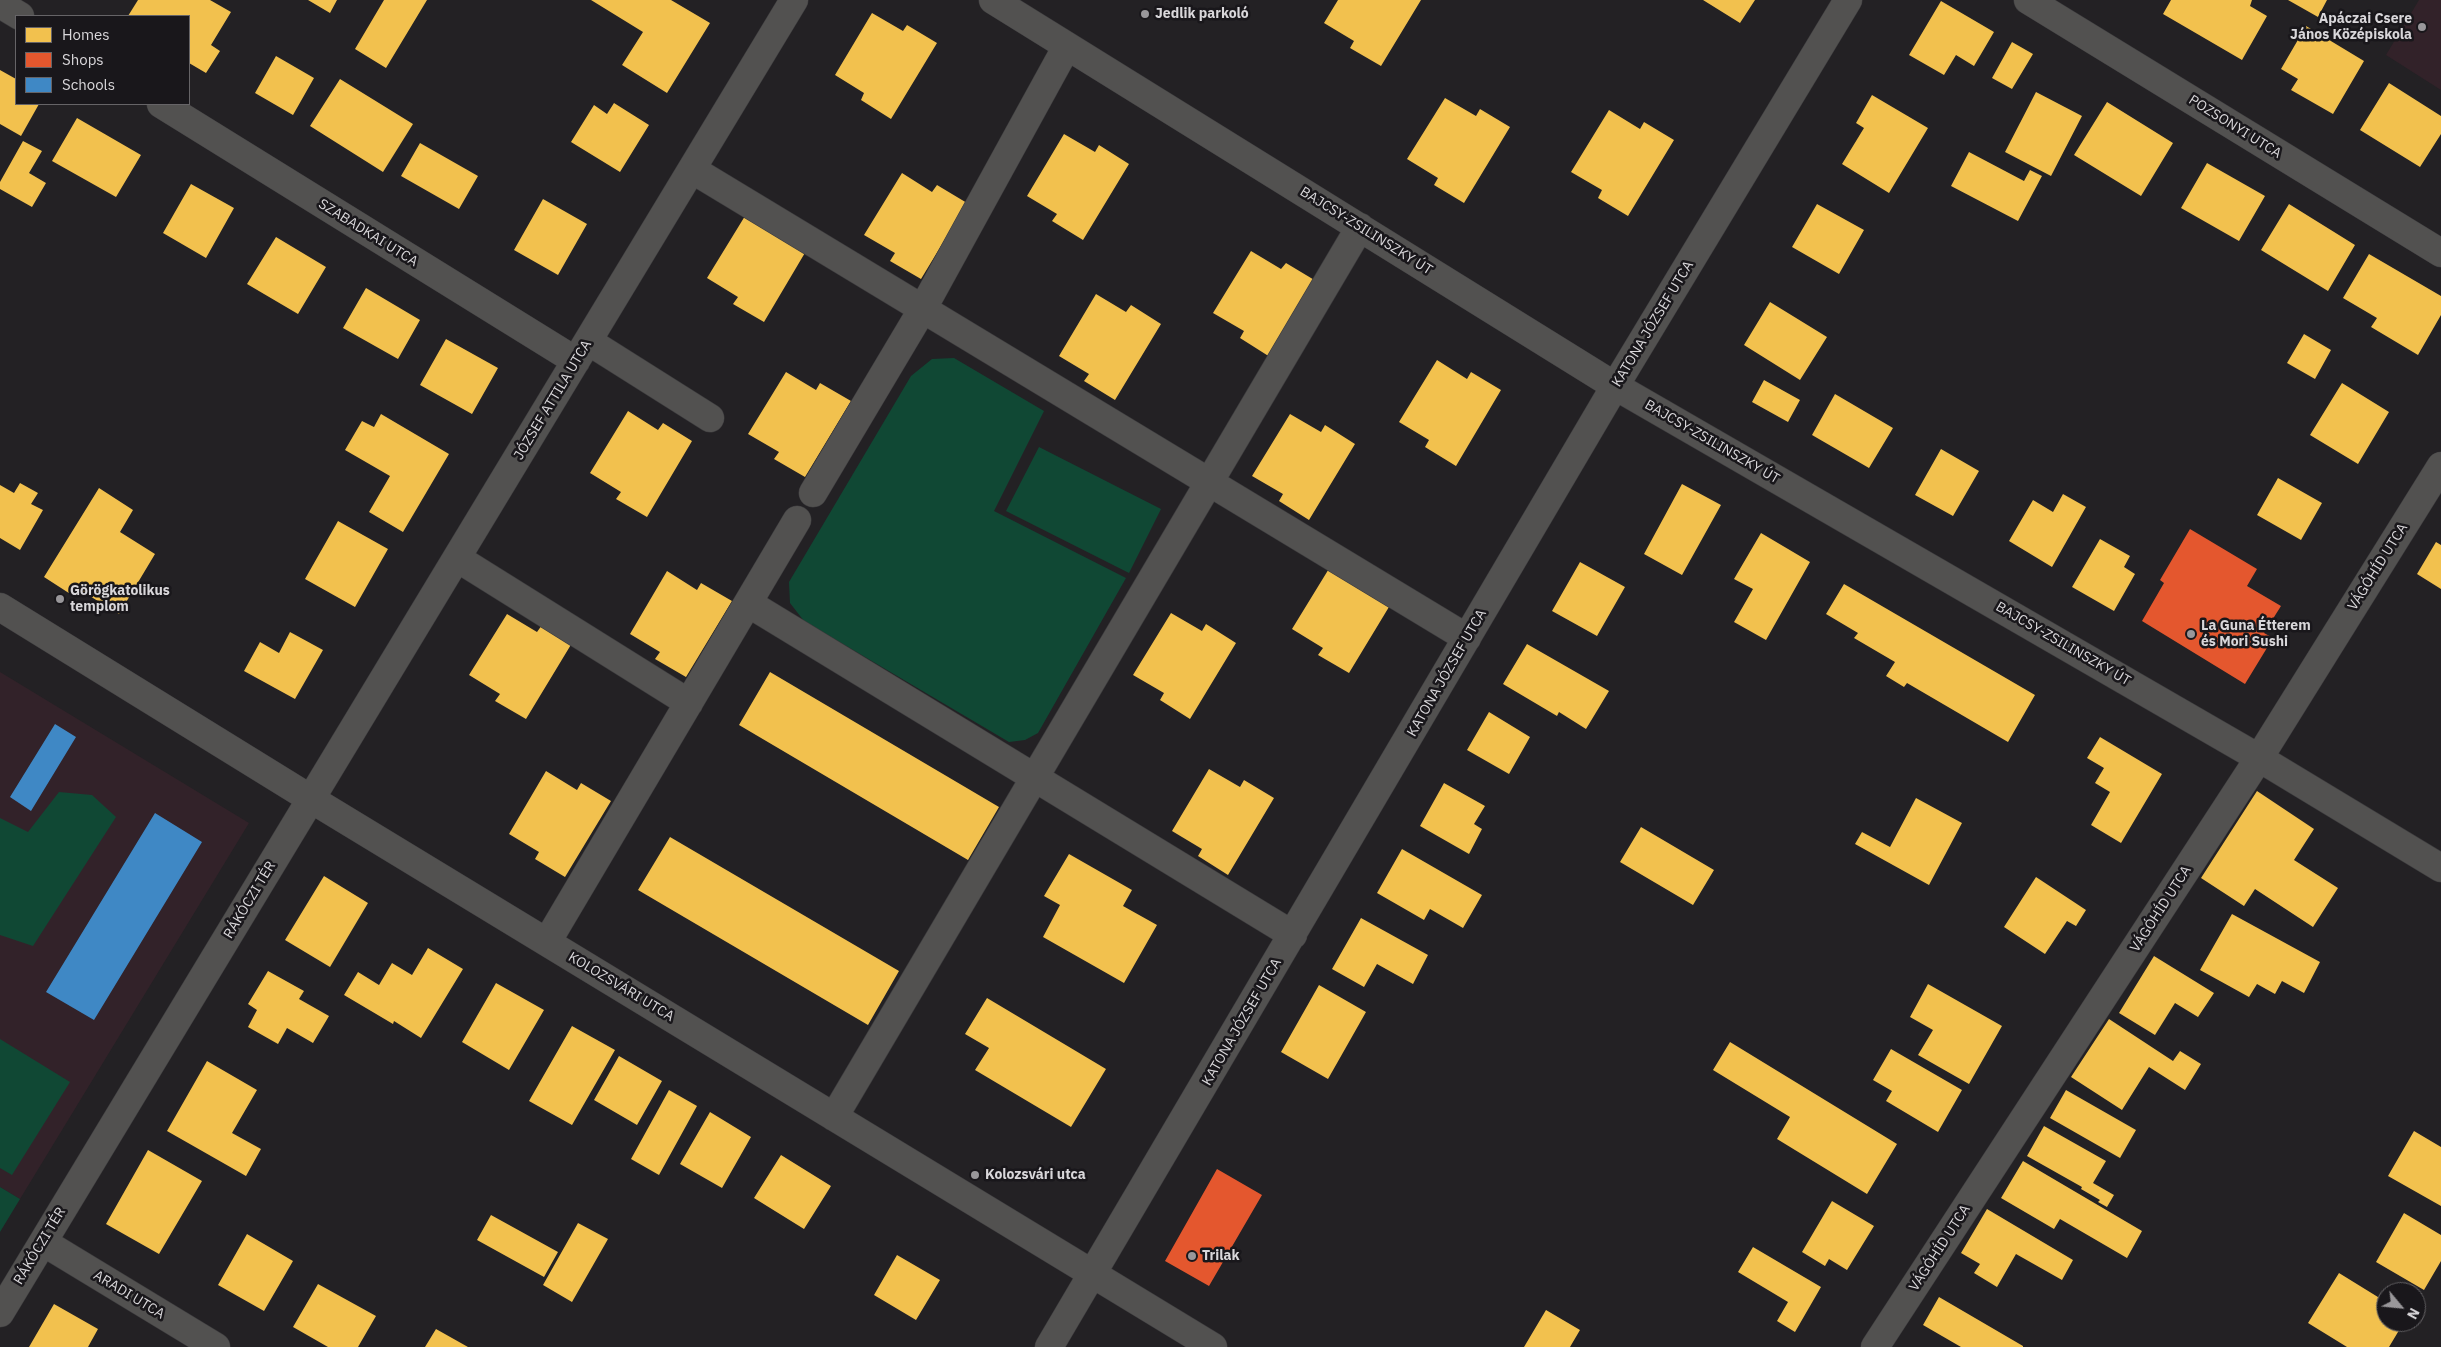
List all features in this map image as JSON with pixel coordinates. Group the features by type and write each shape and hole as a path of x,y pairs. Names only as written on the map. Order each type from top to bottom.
{"street":[{"name":"JÓZSEF ATTILA UTCA","path":"311,799 693,170 794,0"},
{"name":"BAJCSY-ZSILINSZKY ÚT","path":"993,0 1615,386 2260,758 2441,868"},
{"name":"KATONA JÓZSEF UTCA","path":"1049,1347 1094,1274 1615,386 1848,0"},
{"name":"POZSONYI UTCA","path":"2028,0 2441,253"},
{"path":"0,4 18,15"},
{"path":"813,493 922,310 1067,46"},
{"name":"SZABADKAI UTCA","path":"163,105 582,351 710,418"},
{"path":"693,170 1467,638"},
{"path":"834,1117 1035,777 1081,680 1209,482 1360,227"},
{"name":"VÁGÓHÍD UTCA","path":"1876,1347 2260,758 2441,466"},
{"path":"547,942 797,520"},
{"path":"457,558 689,703"},
{"path":"748,603 1293,935"},
{"path":"0,607 311,799"},
{"name":"KOLOZSVÁRI UTCA","path":"311,799 1213,1347"},
{"name":"RÁKÓCZI TÉR","path":"0,1313 311,799"},
{"name":"ARADI UTCA","path":"42,1242 216,1347"}],"shaded area":[{"name":"Apáczai Csere János Középiskola","path":"2419,0 2441,0 2441,90 2386,55"},
{"path":"0,672 249,823 20,1199 0,1187"}],"green space":[{"path":"954,358 1044,411 994,511 1126,578 1038,733 1025,740 1009,742 804,621 790,603 789,582 911,376 932,359"},
{"path":"1039,447 1161,509 1129,573 1006,511"},
{"path":"59,792 92,795 116,817 33,946 0,935 0,818 28,832"},
{"path":"0,1039 70,1082 12,1175 0,1168"},
{"path":"0,1187 20,1199 0,1232"}],"building: Homes":[{"path":"138,0 210,0 231,12 211,45 220,51 206,73 190,64 190,15 129,15"},
{"path":"308,0 337,0 330,13"},
{"path":"384,0 427,0 386,68 355,49"},
{"path":"591,0 671,0 710,23 667,93 622,65 643,32"},
{"path":"1338,0 1421,0 1381,66 1350,48 1354,41 1324,23"},
{"path":"1703,0 1755,0 1740,23"},
{"path":"2171,0 2252,0 2250,6 2267,16 2242,60 2163,14"},
{"path":"2288,0 2327,0 2318,17"},
{"path":"1941,1 1994,32 1974,66 1956,55 1944,75 1909,55"},
{"path":"872,13 903,31 907,25 937,43 891,119 861,100 864,93 835,75"},
{"path":"2306,26 2364,61 2333,114 2291,90 2298,79 2281,69"},
{"path":"2012,42 2033,54 2012,89 1992,78"},
{"path":"276,56 314,78 293,115 255,93"},
{"path":"0,70 15,78 15,105 38,105 21,136 0,124"},
{"path":"340,79 413,124 383,172 310,126"},
{"path":"2389,83 2441,116 2441,134 2420,167 2360,130"},
{"path":"2036,92 2082,116 2051,176 2005,152"},
{"path":"1872,95 1928,128 1889,193 1842,164 1864,128 1856,123"},
{"path":"1445,98 1476,116 1480,109 1510,127 1464,203 1434,185 1438,178 1407,159"},
{"path":"2107,102 2173,143 2141,196 2074,155"},
{"path":"614,103 649,125 620,172 571,142 594,105 607,114"},
{"path":"1609,110 1640,129 1644,122 1674,140 1628,216 1598,198 1602,190 1571,172"},
{"path":"77,118 141,155 116,197 52,161"},
{"path":"1064,134 1095,152 1099,145 1129,164 1083,240 1052,221 1057,214 1027,196"},
{"path":"23,141 42,151 29,173 46,183 32,207 0,189 0,182"},
{"path":"420,143 478,176 459,209 401,176"},
{"path":"1969,152 2024,181 2030,170 2042,176 2018,221 1951,186"},
{"path":"2207,163 2265,196 2239,241 2181,208"},
{"path":"902,173 932,192 937,185 967,203 921,279 890,261 895,253 864,235"},
{"path":"191,184 234,208 206,258 163,233"},
{"path":"543,199 587,224 558,275 514,250"},
{"path":"1817,204 1864,230 1839,274 1792,247"},
{"path":"2289,204 2355,245 2328,291 2261,250"},
{"path":"745,216 809,246 764,322 733,304 738,297 707,278"},
{"path":"276,237 326,267 298,314 247,284"},
{"path":"1251,251 1281,269 1286,263 1316,281 1270,357 1240,338 1244,331 1213,313"},
{"path":"2369,254 2441,296 2441,315 2418,355 2371,327 2377,318 2343,298"},
{"path":"366,288 420,320 398,359 343,328"},
{"path":"1096,294 1126,312 1131,305 1161,324 1115,400 1084,381 1089,374 1059,356"},
{"path":"1770,302 1827,337 1800,380 1744,345"},
{"path":"2304,334 2331,350 2315,379 2287,363"},
{"path":"446,339 498,368 472,414 420,385"},
{"path":"1437,360 1467,379 1471,372 1501,390 1456,466 1425,447 1429,440 1399,422"},
{"path":"786,372 816,390 820,383 851,401 805,477 774,459 779,452 748,434"},
{"path":"1764,380 1800,400 1788,422 1752,402"},
{"path":"2342,383 2389,412 2358,464 2310,435"},
{"path":"1835,394 1893,428 1869,468 1812,435"},
{"path":"628,411 658,430 663,423 692,441 647,517 616,499 621,492 590,473"},
{"path":"381,414 449,454 403,532 369,512 390,476 345,450 362,421 374,427"},
{"path":"1290,414 1321,432 1325,425 1355,444 1309,520 1279,501 1283,494 1252,476"},
{"path":"1941,449 1979,471 1953,516 1915,495"},
{"path":"2278,478 2322,503 2301,540 2257,515"},
{"path":"20,483 38,493 31,504 43,510 20,550 0,538 0,485 14,493"},
{"path":"1682,484 1721,505 1682,575 1644,554"},
{"path":"99,488 133,510 120,532 155,554 119,614 80,590 75,597 44,577"},
{"path":"2063,494 2086,507 2052,567 2009,541 2033,500 2053,512"},
{"path":"338,521 388,549 355,607 305,579"},
{"path":"1761,533 1810,562 1766,640 1734,622 1753,589 1734,579"},
{"path":"2100,539 2130,556 2124,567 2135,574 2114,611 2072,587"},
{"path":"2436,542 2441,545 2441,589 2417,574"},
{"path":"1580,562 1625,587 1597,636 1552,611"},
{"path":"1330,567 1395,597 1349,673 1318,655 1323,648 1292,629"},
{"path":"667,571 697,590 701,583 732,601 686,677 655,659 660,652 630,634"},
{"path":"1844,584 2035,695 2008,742 1907,683 1904,687 1886,676 1895,662 1854,638 1858,633 1826,614"},
{"path":"1171,613 1202,631 1206,624 1236,643 1190,719 1160,700 1164,693 1133,675"},
{"path":"507,614 537,632 542,625 572,643 526,719 495,701 500,694 469,675"},
{"path":"290,632 323,650 295,699 244,671 260,642 279,653"},
{"path":"1527,644 1609,691 1586,729 1559,712 1557,716 1503,684"},
{"path":"770,672 999,807 968,860 739,725"},
{"path":"1489,712 1530,737 1509,774 1467,750"},
{"path":"2100,737 2162,774 2121,843 2091,825 2110,792 2095,783 2104,768 2087,758"},
{"path":"1209,769 1240,787 1244,780 1274,798 1228,875 1198,856 1202,849 1172,831"},
{"path":"546,771 577,790 581,783 611,801 565,877 535,859 539,852 509,834"},
{"path":"1444,783 1485,806 1474,824 1482,829 1469,854 1420,826"},
{"path":"2257,791 2314,829 2294,860 2338,888 2313,927 2255,889 2244,906 2201,878"},
{"path":"1916,798 1962,823 1929,885 1855,844 1862,832 1890,847"},
{"path":"1641,827 1714,870 1693,905 1620,862"},
{"path":"670,837 899,971 868,1025 638,890"},
{"path":"1402,849 1482,895 1463,928 1430,909 1424,920 1377,893"},
{"path":"1069,854 1132,890 1123,906 1157,925 1124,983 1043,937 1060,905 1044,896"},
{"path":"324,876 368,903 330,967 285,940"},
{"path":"2036,877 2086,910 2076,926 2067,921 2045,954 2004,927"},
{"path":"2232,914 2320,962 2304,993 2282,981 2275,994 2257,984 2249,997 2200,970"},
{"path":"1361,918 1428,955 1413,984 1377,964 1364,987 1332,969"},
{"path":"428,948 463,969 421,1038 394,1021 393,1024 344,995 358,972 379,985 392,963 412,975"},
{"path":"2154,956 2214,993 2198,1017 2175,1003 2155,1035 2119,1013"},
{"path":"268,971 304,991 299,999 329,1016 313,1043 287,1028 278,1044 248,1027 257,1010 248,1004"},
{"path":"496,983 544,1010 509,1070 462,1042"},
{"path":"1928,984 2002,1026 1969,1084 1918,1055 1933,1030 1910,1017"},
{"path":"1319,985 1366,1012 1328,1079 1281,1052"},
{"path":"987,998 1106,1069 1071,1127 975,1070 989,1048 965,1034"},
{"path":"2109,1019 2173,1061 2180,1051 2201,1064 2185,1090 2149,1067 2122,1110 2071,1077"},
{"path":"572,1026 615,1050 572,1125 529,1101"},
{"path":"1730,1042 1897,1144 1867,1194 1777,1139 1790,1117 1713,1070"},
{"path":"1891,1049 1962,1090 1938,1132 1886,1101 1892,1091 1873,1080"},
{"path":"619,1056 662,1081 637,1125 594,1100"},
{"path":"207,1061 257,1090 232,1133 261,1149 246,1176 167,1131"},
{"path":"669,1090 697,1106 659,1175 631,1159"},
{"path":"2066,1090 2136,1130 2120,1158 2050,1118"},
{"path":"710,1112 751,1137 722,1188 680,1164"},
{"path":"2044,1126 2106,1161 2093,1183 2114,1195 2107,1207 2098,1202 2100,1200 2081,1189 2082,1187 2027,1156"},
{"path":"2414,1131 2441,1147 2441,1206 2388,1176"},
{"path":"148,1150 202,1181 159,1254 106,1224"},
{"path":"781,1155 831,1186 804,1229 754,1198"},
{"path":"2023,1161 2142,1231 2127,1258 2060,1219 2054,1229 2001,1198"},
{"path":"1832,1201 1874,1226 1847,1270 1829,1259 1825,1266 1802,1252"},
{"path":"1987,1209 2073,1260 2062,1280 2016,1254 1997,1287 1974,1273 1980,1264 1961,1253"},
{"path":"2404,1213 2441,1235 2441,1261 2426,1287 2426,1282 2410,1282 2376,1262"},
{"path":"491,1215 558,1252 544,1277 477,1240"},
{"path":"578,1223 608,1239 572,1302 543,1285"},
{"path":"247,1234 293,1261 264,1311 218,1285"},
{"path":"1753,1247 1821,1287 1795,1332 1777,1321 1788,1302 1738,1272"},
{"path":"897,1255 940,1280 916,1320 874,1295"},
{"path":"2339,1273 2376,1296 2376,1332 2398,1332 2389,1347 2347,1347 2308,1323"},
{"path":"318,1284 376,1316 358,1347 328,1347 293,1327"},
{"path":"1939,1297 2023,1347 1961,1347 1923,1325"},
{"path":"54,1304 98,1329 88,1347 29,1347"},
{"path":"1546,1310 1580,1330 1570,1347 1524,1347"},
{"path":"436,1329 468,1347 425,1347"}],"building: Shops":[{"path":"2190,529 2257,569 2247,586 2281,606 2264,633 2273,638 2245,684 2142,621 2164,583 2160,580"},
{"path":"1217,1169 1262,1195 1209,1286 1165,1261"}],"building: Schools":[{"path":"55,724 76,737 31,811 10,797"},
{"path":"155,813 202,842 94,1020 46,992"}],"place":[{"name":"Jedlik parkoló","path":"1145,14"},
{"name":"Apáczai Csere János Középiskola","path":"2422,27"},
{"name":"Görögkatolikus templom","path":"60,599"},
{"name":"La Guna Étterem és Mori Sushi","path":"2191,634"},
{"name":"Kolozsvári utca","path":"975,1175"},
{"name":"Trilak","path":"1192,1256"}]}
